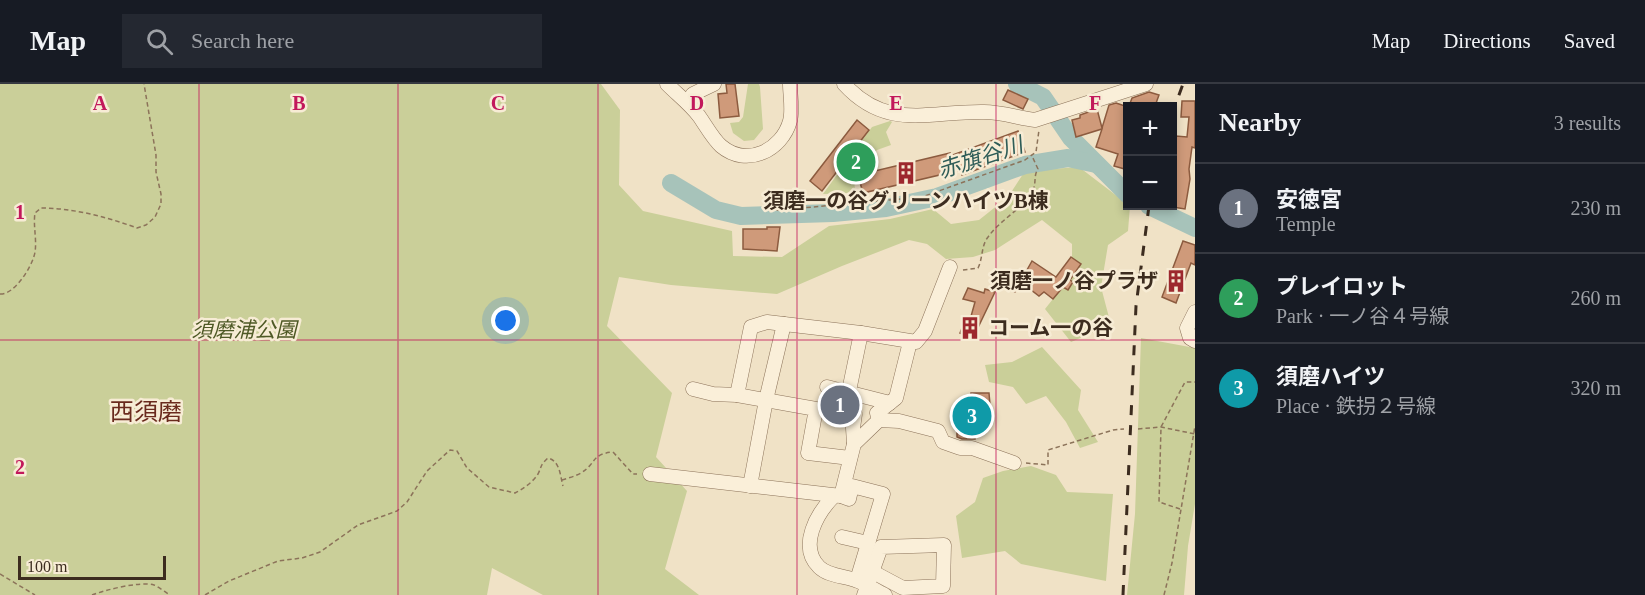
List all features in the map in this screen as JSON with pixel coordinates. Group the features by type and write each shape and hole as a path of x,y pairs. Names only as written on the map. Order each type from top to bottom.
{"street":[{"path":"667,84 687,102 721,146 741,155 756,156 771,149 785,134 791,119 790,84"},
{"path":"687,102 693,94 714,84"},
{"path":"844,84 852,93 873,108 899,115 998,112 1016,118 1035,120 1146,84"},
{"path":"737,395 751,327 767,322 916,342 925,331 950,267"},
{"path":"1195,312 1188,328 1190,338 1195,340"},
{"path":"750,486 766,400 784,324"},
{"path":"861,333 850,389 850,406 855,414 854,444 837,496 822,507 812,528 810,551 819,568 885,595"},
{"path":"854,444 896,398 902,383 910,342"},
{"path":"827,387 850,389 890,403"},
{"path":"693,388 713,394 737,395 816,409 808,453 850,458"},
{"path":"855,414 878,416 938,431 943,442 960,448 972,448 1014,463"},
{"path":"650,474 849,498 852,486 883,494 868,543 863,587"},
{"path":"842,537 868,543"},
{"path":"863,587 873,572 881,547 944,545 943,585 903,588 873,572"}],"path":[{"path":"0,294 11,292 21,281 35,255 36,241 33,224 35,213 40,208 58,208 112,219 137,228 146,225 154,216 161,204 161,194 144,84"},
{"path":"769,211 922,197 1025,160 1036,152 1039,129 1035,120"},
{"path":"950,267 964,270 978,268 983,244 989,235 1025,201 1033,190 1037,166 1032,155"},
{"path":"1181,509 1159,502 1161,427 1185,382 1195,382"},
{"path":"1164,595 1172,563 1195,426"},
{"path":"1138,429 1161,427 1194,434"},
{"path":"1014,463 1048,465 1048,450 1113,430 1124,429"},
{"path":"205,595 229,581 278,561 302,558 320,552 358,525 397,511 407,502 426,471 450,450 457,451 466,468 489,488 515,493 538,474 540,465 548,458 552,458 558,464 562,486"},
{"path":"561,481 581,473 594,458 613,452 633,474 650,474"},
{"path":"0,574 35,595"},
{"path":"92,595 140,585 153,585 170,595"}],"green space":[{"name":"須磨浦公園","path":"0,84 601,84 620,110 619,185 643,211 732,231 733,256 782,257 829,226 890,219 933,209 951,224 979,220 1008,197 1025,171 1079,167 1123,201 1123,210 1130,210 1128,231 1108,245 1101,287 1111,325 1071,342 1045,309 1072,275 1072,244 1042,220 995,250 973,257 946,259 927,244 909,240 777,294 671,285 619,277 607,326 672,393 656,457 687,491 665,569 699,595 543,595 492,568 487,595 0,595"},
{"path":"748,84 759,84 760,87 763,129 754,140 744,141 733,133 730,123 739,122 743,117"},
{"path":"892,122 886,132 891,145 877,150 854,174 855,193 823,194 872,127"},
{"path":"1141,338 1195,348 1195,504 1188,546 1184,595 1127,595 1135,514"},
{"path":"1042,347 1081,390 1078,410 1098,442 1080,448 1066,422 1046,396 1026,404 1013,387 989,382 985,365 1012,362"},
{"path":"1031,466 1056,475 1067,492 1113,494 1106,581 1021,564 1005,551 962,558 956,516 975,502 983,478 1003,471"}],"building":[{"path":"726,84 735,84 739,116 720,118 718,94 727,93"},
{"path":"1008,90 1028,99 1023,109 1003,100"},
{"path":"1149,92 1159,95 1156,102 1130,102 1132,98"},
{"path":"1182,101 1195,101 1195,148 1192,147 1185,209 1177,208 1177,136 1187,137 1189,117 1181,117"},
{"path":"1116,103 1123,105 1123,169 1114,166 1118,154 1096,147 1102,129 1076,137 1072,120 1097,109 1102,128 1109,105"},
{"path":"857,120 869,130 822,191 810,181"},
{"path":"1018,131 1025,152 962,175 961,170 863,193 858,175 950,153 950,156"},
{"path":"767,227 780,227 777,251 743,249 743,229 767,229"},
{"name":"須磨一ノ谷プラザ","path":"1183,241 1195,245 1195,265 1191,263 1176,303 1162,297"},
{"path":"1071,257 1081,264 1070,280 1073,282 1068,290 1063,287 1053,299 1044,292 1039,296 1031,290 1018,287 1015,292 1007,290 1010,274 1023,277 1032,261 1056,277"},
{"path":"968,288 984,293 985,289 995,292 973,338 960,333 966,318 970,320 975,302 963,299"},
{"path":"971,393 989,393 990,405 984,405 984,417 979,417 979,428 975,428 975,439 962,439 957,437 957,427 961,427 961,415 967,415 967,403 971,403"}],"waterway":[{"path":"1017,84 1043,97 1071,138 1123,190"},
{"name":"赤旗谷川","path":"671,183 716,210 741,216 833,213 886,208 937,197 1025,165 1068,158 1096,164"},
{"path":"1157,210 1195,228"}],"railway":[{"path":"1176,102 1183,84"},
{"path":"1123,595 1136,306 1148,210"}],"place":[{"name":"プレイロット","path":"856,162"},
{"name":"須磨一の谷グリーンハイツB棟","path":"906,173"},
{"name":"須磨一ノ谷プラザ","path":"1176,281"},
{"name":"コーム一の谷","path":"970,328"},
{"name":"安徳宮","path":"840,405"},
{"name":"須磨ハイツ","path":"972,416"}],"district":[{"name":"西須磨","path":"146,412"}]}
